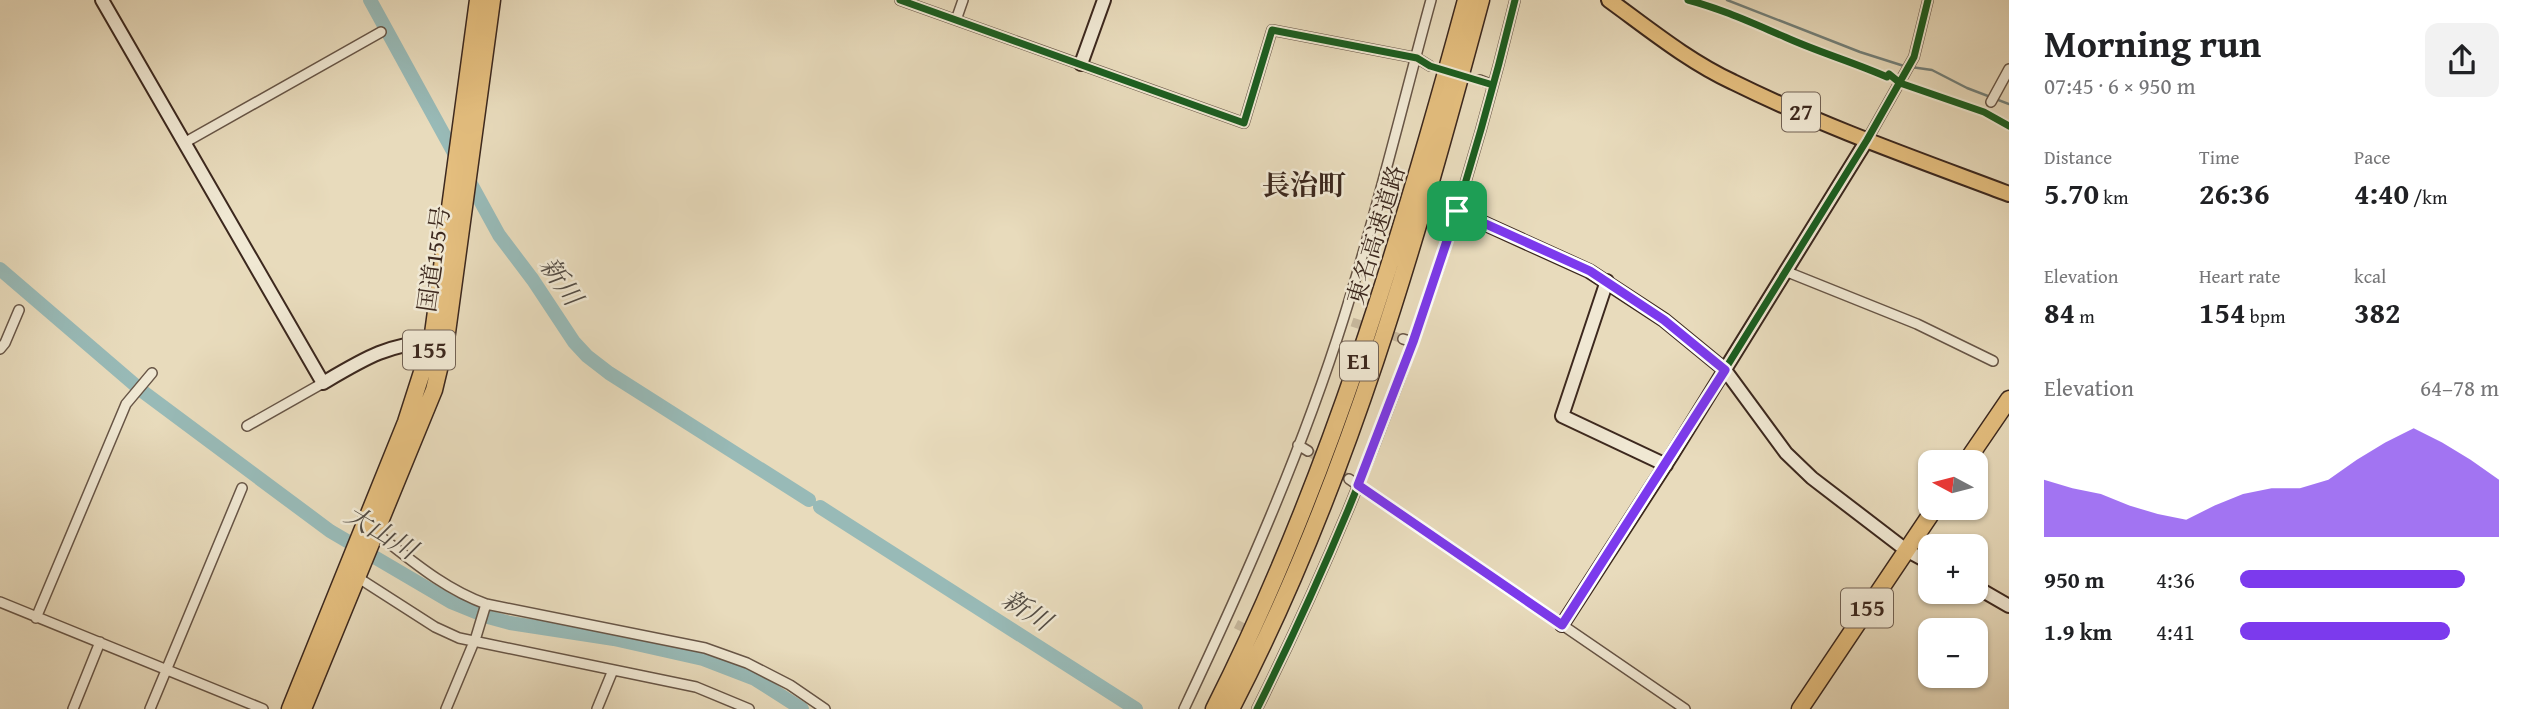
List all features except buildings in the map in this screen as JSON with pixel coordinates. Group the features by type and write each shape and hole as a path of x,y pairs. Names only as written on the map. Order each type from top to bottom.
{"highway":[{"name":"国道155号","path":"303,709 371,528 406,422 439,340 464,207 461,128 478,0"},
{"name":"国道155号","path":"439,340 463,164 492,0"},
{"name":"東名高速道路","path":"1214,709 1298,522 1356,371 1420,169 1466,0"},
{"name":"東名高速道路","path":"1231,709 1313,527 1366,387 1430,186 1481,0"},
{"path":"1974,450 2009,399"},
{"name":"155","path":"1800,709 1927,520"},
{"name":"国道155号","path":"290,709 353,572"}],"main road":[{"name":"27","path":"1609,0 1660,38 1731,82 1867,140 2009,194"}],"street":[{"path":"102,0 323,383"},
{"path":"900,0 1244,123 1272,30 1417,58 1430,66"},
{"path":"956,20 963,0"},
{"path":"1081,64 1104,0"},
{"path":"1184,709 1231,622 1348,321 1431,0"},
{"path":"1257,709 1283,647 1332,551 1413,342 1457,211 1515,0"},
{"path":"1562,625 1666,465 1867,140 1914,57 1928,0"},
{"path":"184,143 381,32"},
{"path":"1991,102 2009,69"},
{"path":"1480,80 1493,85"},
{"path":"1382,188 1393,191"},
{"path":"1443,206 1590,271 1664,320 1725,370 1786,453 1812,478 1918,556"},
{"path":"1785,271 1917,324 1993,361"},
{"path":"1607,281 1562,416 1666,465"},
{"path":"0,348 19,310"},
{"path":"1402,339 1413,342"},
{"path":"247,426 370,355 392,347 439,340"},
{"path":"36,618 128,401 150,375"},
{"path":"1298,445 1308,451"},
{"path":"1349,479 1685,709"},
{"path":"150,709 242,488"},
{"path":"371,528 439,581 485,606 705,648 747,663 790,685 825,709"},
{"path":"353,572 435,627 459,638 475,639 696,687 749,709"},
{"path":"1988,594 2009,606"},
{"path":"0,602 263,709"},
{"path":"446,709 475,639 485,606"},
{"path":"73,709 100,642"},
{"path":"597,709 613,670"}],"waterway":[{"name":"新川","path":"370,0 499,235 574,342 609,373 809,500"},
{"path":"1727,0 1860,52 1904,66"},
{"path":"1911,67 1932,70 1967,88 2009,104"},
{"name":"大山川","path":"0,269 142,391 330,531 451,602 510,623 614,639 703,659 755,679 802,709"},
{"name":"新川","path":"820,507 1136,709"}],"tunnel":[{"path":"1430,66 1480,80"},
{"path":"1393,191 1442,206"},
{"path":"1352,322 1403,339"},
{"path":"1308,451 1349,479"},
{"path":"1236,624 1252,632"}],"cycle path":[{"path":"900,0 1244,123 1272,30 1417,58 1430,66 1493,85"},
{"path":"1257,709 1336,538 1406,362 1466,182 1515,0"},
{"path":"1688,0 1725,12 1887,77 1889,74 1900,83 1984,112 2009,126"},
{"path":"1562,625 1672,455 1867,140 1914,57 1928,0"}],"district":[{"name":"長治町","path":"1304,185"}],"route":[{"path":"1457,211 1607,281 1664,320 1725,370 1562,625 1358,485 1413,342 1457,211"}]}
